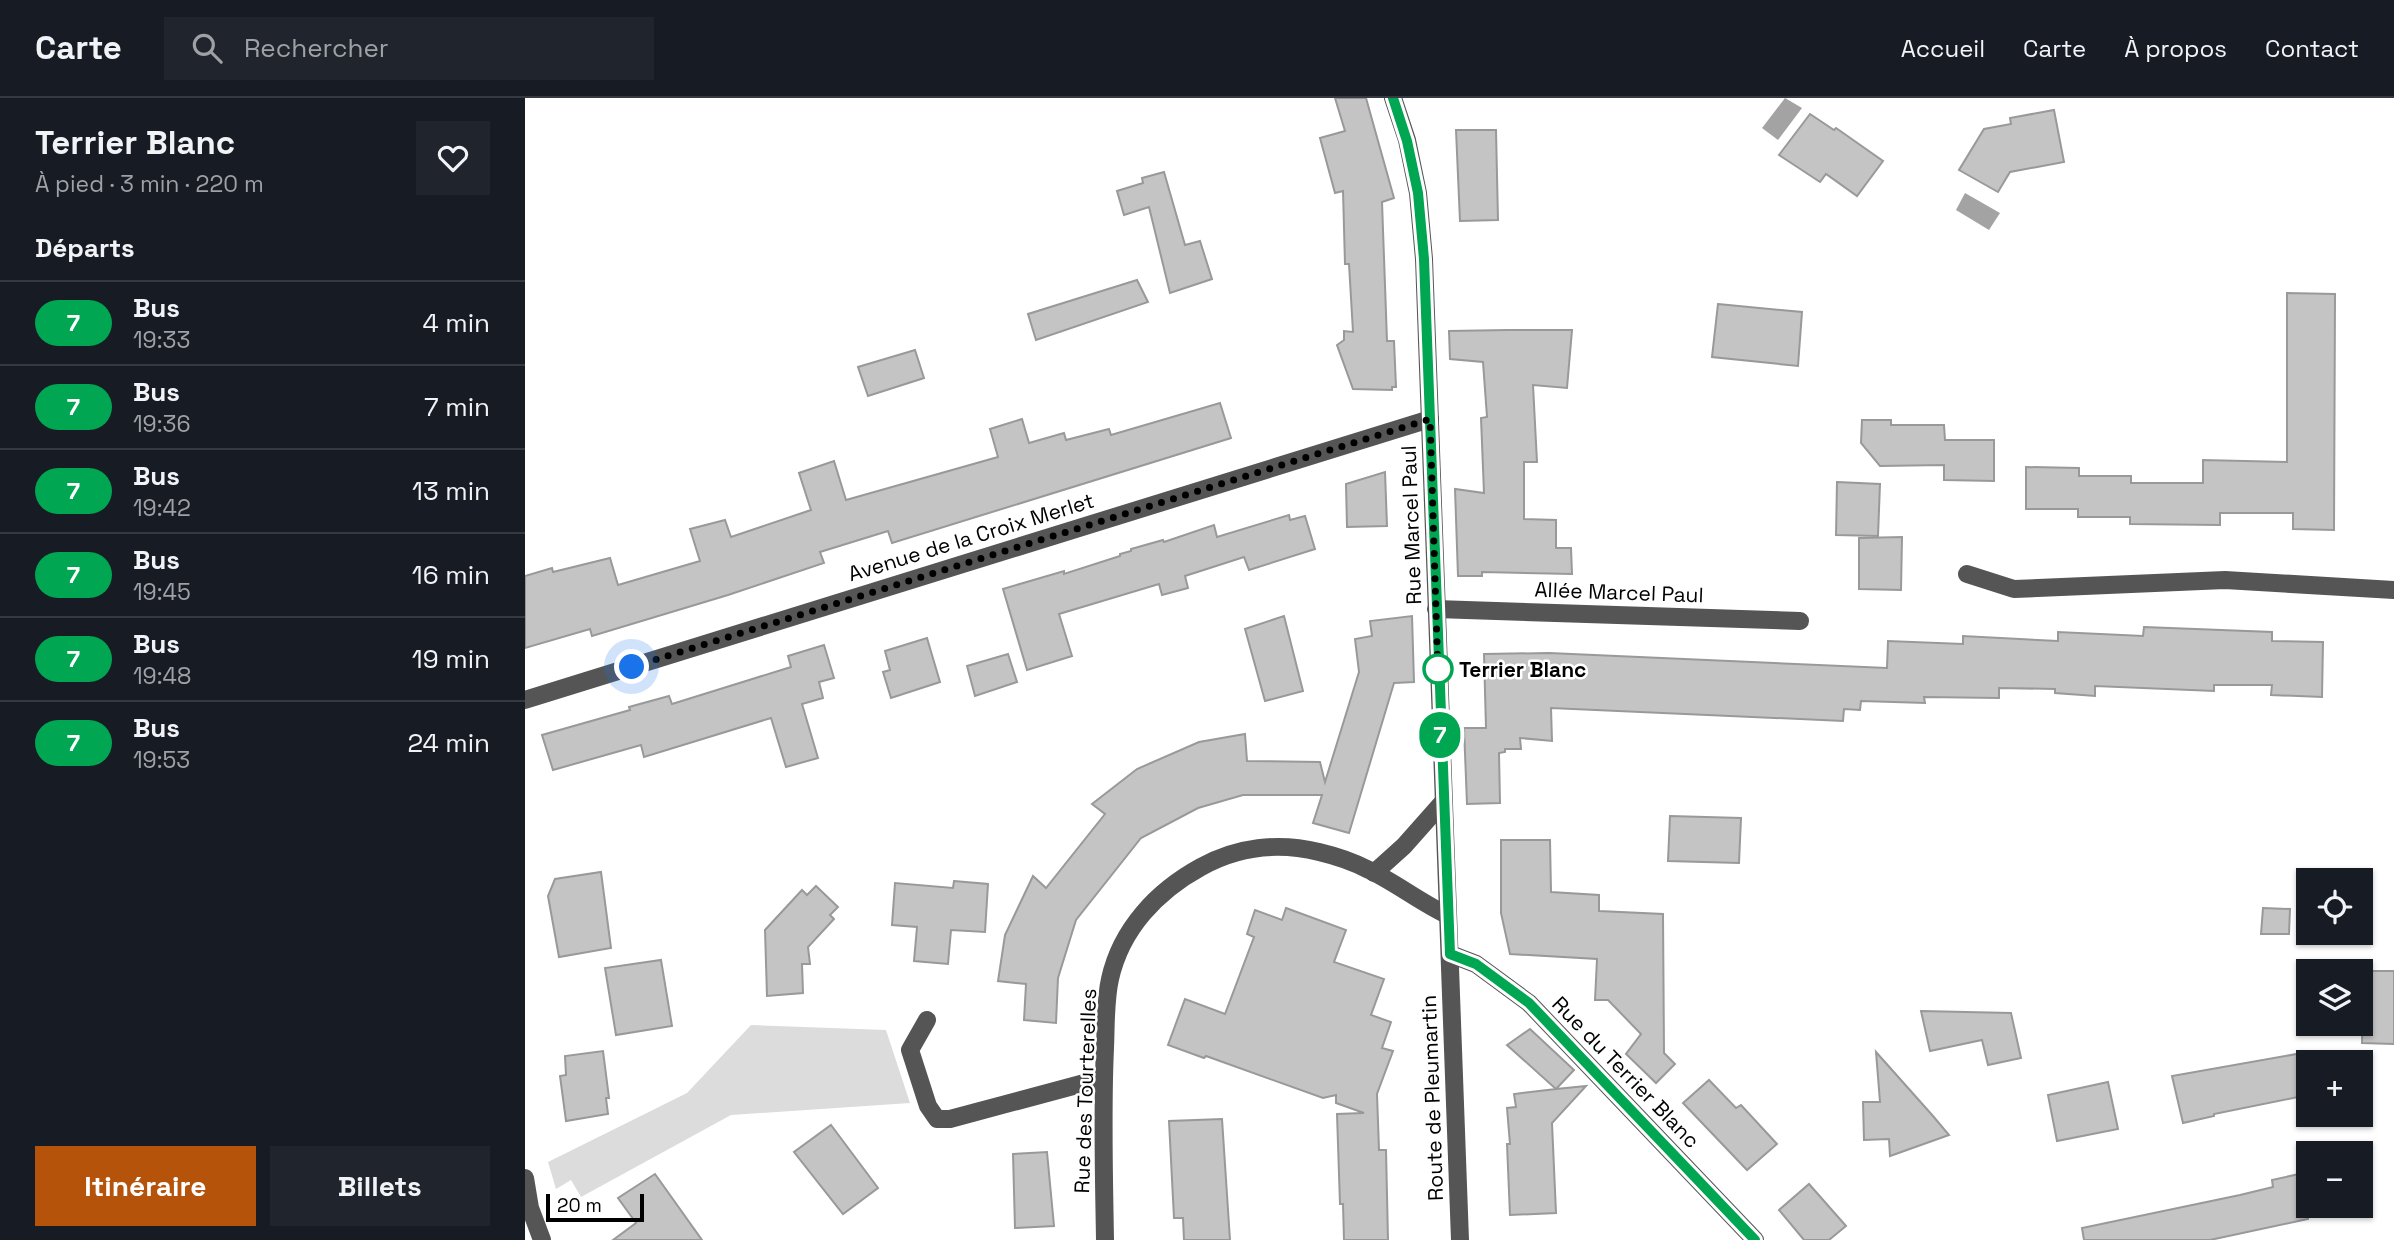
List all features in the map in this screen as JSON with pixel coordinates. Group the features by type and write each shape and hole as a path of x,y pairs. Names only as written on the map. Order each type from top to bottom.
{"street":[{"name":"Rue Marcel Paul","path":"1393,98 1407,141 1418,193 1424,259 1450,954"},
{"name":"Avenue de la Croix Merlet","path":"525,700 1430,419"},
{"path":"1967,574 2014,589 2225,580 2394,590"},
{"name":"Allée Marcel Paul","path":"1436,609 1800,621"},
{"path":"1374,873 1404,846 1443,802"},
{"name":"Rue des Tourterelles","path":"1104,1240 1104,1078 1110,979 1123,945 1158,895 1214,860 1265,847 1292,847 1318,852 1374,873 1425,905 1447,915"},
{"name":"Route de Pleumartin","path":"1450,954 1460,1240"},
{"name":"Rue du Terrier Blanc","path":"1450,954 1476,964 1529,1003 1755,1240"},
{"path":"927,1020 910,1050 928,1106 937,1119 950,1119 1104,1078"},
{"path":"525,1179 530,1208 542,1240"}],"shaded area":[{"path":"1785,98 1802,108 1778,140 1762,128"},
{"path":"1965,193 2000,213 1989,230 1956,210"},
{"path":"751,1025 886,1030 910,1103 731,1115 581,1197 571,1180 556,1189 548,1162 687,1093"}],"building":[{"path":"1335,98 1366,98 1394,198 1382,202 1387,341 1394,341 1396,387 1392,387 1392,390 1353,389 1337,345 1344,340 1344,331 1353,332 1349,264 1345,264 1343,191 1335,193 1320,138 1345,131"},
{"path":"2054,110 2064,162 2010,172 1998,192 1959,170 1984,129 2011,124 2010,118"},
{"path":"1810,114 1834,130 1836,128 1883,161 1857,196 1826,174 1820,182 1779,155"},
{"path":"1456,130 1496,130 1498,220 1460,221"},
{"path":"1164,172 1185,245 1200,241 1212,279 1170,293 1149,207 1124,215 1117,191 1143,183 1142,178"},
{"path":"1137,280 1148,302 1036,340 1028,314"},
{"path":"2287,293 2335,294 2334,530 2293,529 2293,513 2220,513 2220,525 2130,524 2130,517 2078,517 2078,509 2026,509 2026,467 2079,468 2079,476 2131,476 2131,483 2203,483 2203,460 2287,462"},
{"path":"1718,304 1802,312 1798,366 1712,357"},
{"path":"1572,330 1567,388 1533,385 1537,462 1524,462 1524,519 1556,520 1556,548 1571,548 1572,574 1482,572 1482,576 1458,576 1455,489 1484,493 1481,418 1487,417 1483,362 1450,359 1449,331"},
{"path":"915,350 924,378 868,396 858,367"},
{"path":"1220,403 1231,438 892,543 888,531 820,552 824,563 728,595 592,636 590,629 525,648 525,576 552,568 553,572 610,558 618,585 700,561 690,529 725,520 731,537 811,510 799,473 834,461 846,500 998,457 990,429 1022,419 1029,443 1064,433 1066,440 1109,429 1111,435"},
{"path":"1862,420 1891,420 1891,425 1944,425 1945,440 1994,440 1994,481 1944,480 1944,465 1880,466 1861,443"},
{"path":"1385,472 1387,526 1347,527 1346,484"},
{"path":"1837,482 1880,484 1878,536 1836,535"},
{"path":"1289,515 1290,520 1305,516 1315,549 1249,570 1244,557 1185,576 1188,588 1162,595 1159,584 1059,614 1072,656 1027,670 1003,589 1064,571 1064,574 1120,556 1131,549 1163,540 1164,542 1214,525 1217,537"},
{"path":"1902,537 1901,590 1859,589 1859,538"},
{"path":"1284,616 1303,691 1265,701 1245,629"},
{"path":"1412,616 1414,682 1394,683 1349,833 1313,823 1322,795 1243,795 1198,808 1141,838 1076,920 1058,978 1056,1023 1024,1020 1026,984 998,981 1005,935 1033,876 1046,888 1105,814 1092,804 1137,769 1199,742 1245,734 1247,761 1320,762 1325,782 1359,672 1355,639 1372,636 1370,621"},
{"path":"2144,627 2272,632 2272,641 2323,642 2322,697 2271,695 2272,685 2214,685 2214,691 2095,686 2095,696 2055,693 2055,689 1999,688 1999,698 1924,697 1925,703 1861,701 1860,710 1844,709 1843,721 1551,708 1552,741 1520,738 1521,749 1505,749 1505,752 1499,753 1500,803 1467,804 1464,728 1486,728 1484,654 1549,653 1887,668 1888,641 1963,644 1963,636 2058,641 2058,632 2143,636"},
{"path":"927,638 940,682 891,698 883,672 890,670 885,651"},
{"path":"824,645 834,678 819,682 823,698 802,704 818,758 786,767 771,718 644,757 641,745 553,770 542,735 669,696 672,704 791,667 788,656"},
{"path":"1008,654 1017,682 975,696 967,666"},
{"path":"1670,816 1741,818 1739,863 1668,861"},
{"path":"1501,840 1550,840 1551,892 1599,895 1599,911 1663,914 1664,1053 1675,1064 1656,1083 1626,1054 1641,1034 1608,1000 1595,1000 1597,959 1510,954 1501,913"},
{"path":"601,872 611,948 559,957 548,896 555,879"},
{"path":"954,881 988,884 985,932 951,930 948,964 914,961 917,927 892,925 895,883 953,888"},
{"path":"816,886 838,907 830,915 834,919 808,947 810,964 802,964 803,993 767,996 765,930 802,890 807,895"},
{"path":"1286,908 1346,930 1334,962 1384,979 1371,1015 1391,1022 1382,1048 1393,1051 1377,1094 1379,1150 1386,1150 1388,1240 1344,1240 1337,1114 1364,1113 1336,1103 1336,1095 1323,1098 1168,1045 1185,999 1225,1014 1254,937 1247,934 1255,910 1282,920"},
{"path":"2263,908 2290,909 2289,934 2261,934"},
{"path":"661,960 672,1026 616,1035 605,968"},
{"path":"2373,971 2394,971 2394,1044 2362,1043 2362,1036 2373,1036"},
{"path":"1921,1011 2011,1013 2021,1058 1988,1065 1982,1040 1930,1051"},
{"path":"1530,1029 1574,1070 1556,1089 1507,1045"},
{"path":"603,1051 609,1098 606,1098 608,1114 566,1121 560,1076 566,1075 565,1056"},
{"path":"1876,1052 1949,1135 1890,1156 1889,1139 1864,1140 1863,1102 1880,1102"},
{"path":"2296,1054 2296,1097 2183,1123 2172,1076"},
{"path":"1709,1080 1736,1108 1741,1105 1777,1144 1747,1170 1683,1103"},
{"path":"2108,1082 2118,1129 2057,1141 2048,1095"},
{"path":"1586,1086 1552,1123 1556,1213 1510,1215 1507,1108 1516,1107 1514,1094"},
{"path":"1222,1119 1230,1240 1184,1240 1183,1218 1174,1218 1169,1121"},
{"path":"831,1125 878,1188 843,1214 794,1152"},
{"path":"1047,1152 1054,1226 1015,1228 1013,1154"},
{"path":"655,1174 702,1240 613,1240 636,1223 618,1198"},
{"path":"2296,1175 2296,1218 2308,1219 2210,1240 2084,1240 2082,1228 2273,1187 2272,1180"},
{"path":"1809,1184 1846,1226 1829,1240 1804,1240 1779,1210"}],"bus line":[{"name":"7","path":"1393,98 1407,141 1418,193 1424,259 1450,954 1476,964 1529,1003 1755,1240"}],"place":[{"name":"Terrier Blanc","path":"1438,669"}],"route":[{"path":"632,667 1430,419 1438,674 1438,669"}]}
